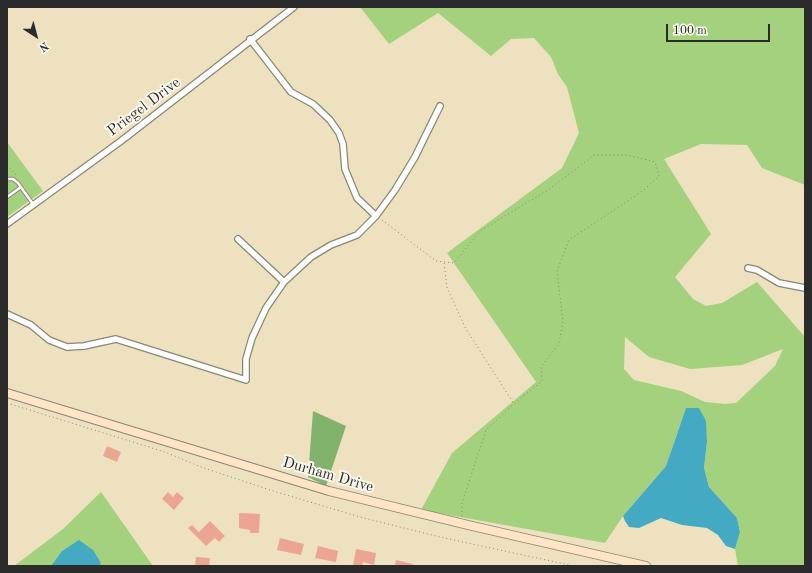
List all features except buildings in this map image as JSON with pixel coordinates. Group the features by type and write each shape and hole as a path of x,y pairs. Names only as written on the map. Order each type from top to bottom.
{"street":[{"name":"Priegel Drive","path":"7,224 139,127 250,39 294,7"},
{"path":"250,39 291,92 313,104 330,120 339,133 343,144 345,169 357,198 376,216"},
{"path":"7,314 31,325 50,340 67,347 84,346 116,339 246,380 246,359 252,338 266,308 284,282 311,257 331,245 357,235 376,216 395,190 415,157 440,106"},
{"path":"238,239 284,282"},
{"path":"748,268 757,270 779,283 805,288"},
{"name":"Durham Drive","path":"7,393 329,492 459,524 646,566"}],"lane":[{"path":"7,179 13,179 34,204"},
{"path":"7,197 21,187"}],"path":[{"path":"376,216 436,261 454,263 480,231 548,190 594,156 627,155 655,162 660,176 644,190 569,240 557,271 563,322 559,342 541,367 542,381 486,430 462,503 462,515 459,524"},
{"path":"444,262 447,288 463,322 494,375 514,404"},
{"path":"7,403 158,449 201,467 270,490 360,517 440,537 574,566"}],"green space":[{"path":"360,7 805,7 805,185 762,168 747,145 701,144 664,159 711,234 675,277 693,299 706,306 722,303 757,282 805,337 805,566 738,566 735,549 740,532 737,518 709,487 704,468 707,442 699,408 686,408 666,466 623,516 605,543 421,510 452,453 536,382 447,253 562,168 579,133 567,87 558,74 551,57 534,38 511,39 491,56 438,13 389,44","holes":["625,337 649,357 690,369 742,365 783,349 775,366 736,403 725,404 705,402 681,391 634,380 624,369"]},
{"path":"7,142 43,191 7,217"},
{"path":"313,411 346,426 326,486 308,477"},
{"path":"101,492 153,566 14,566 63,529"}],"water":[{"path":"686,408 699,408 706,421 707,442 704,468 709,487 737,518 740,532 735,549 726,546 718,535 707,528 682,525 661,518 639,528 629,527 623,516 666,466"},
{"path":"79,540 93,550 101,563 99,566 51,566 62,551"}]}
